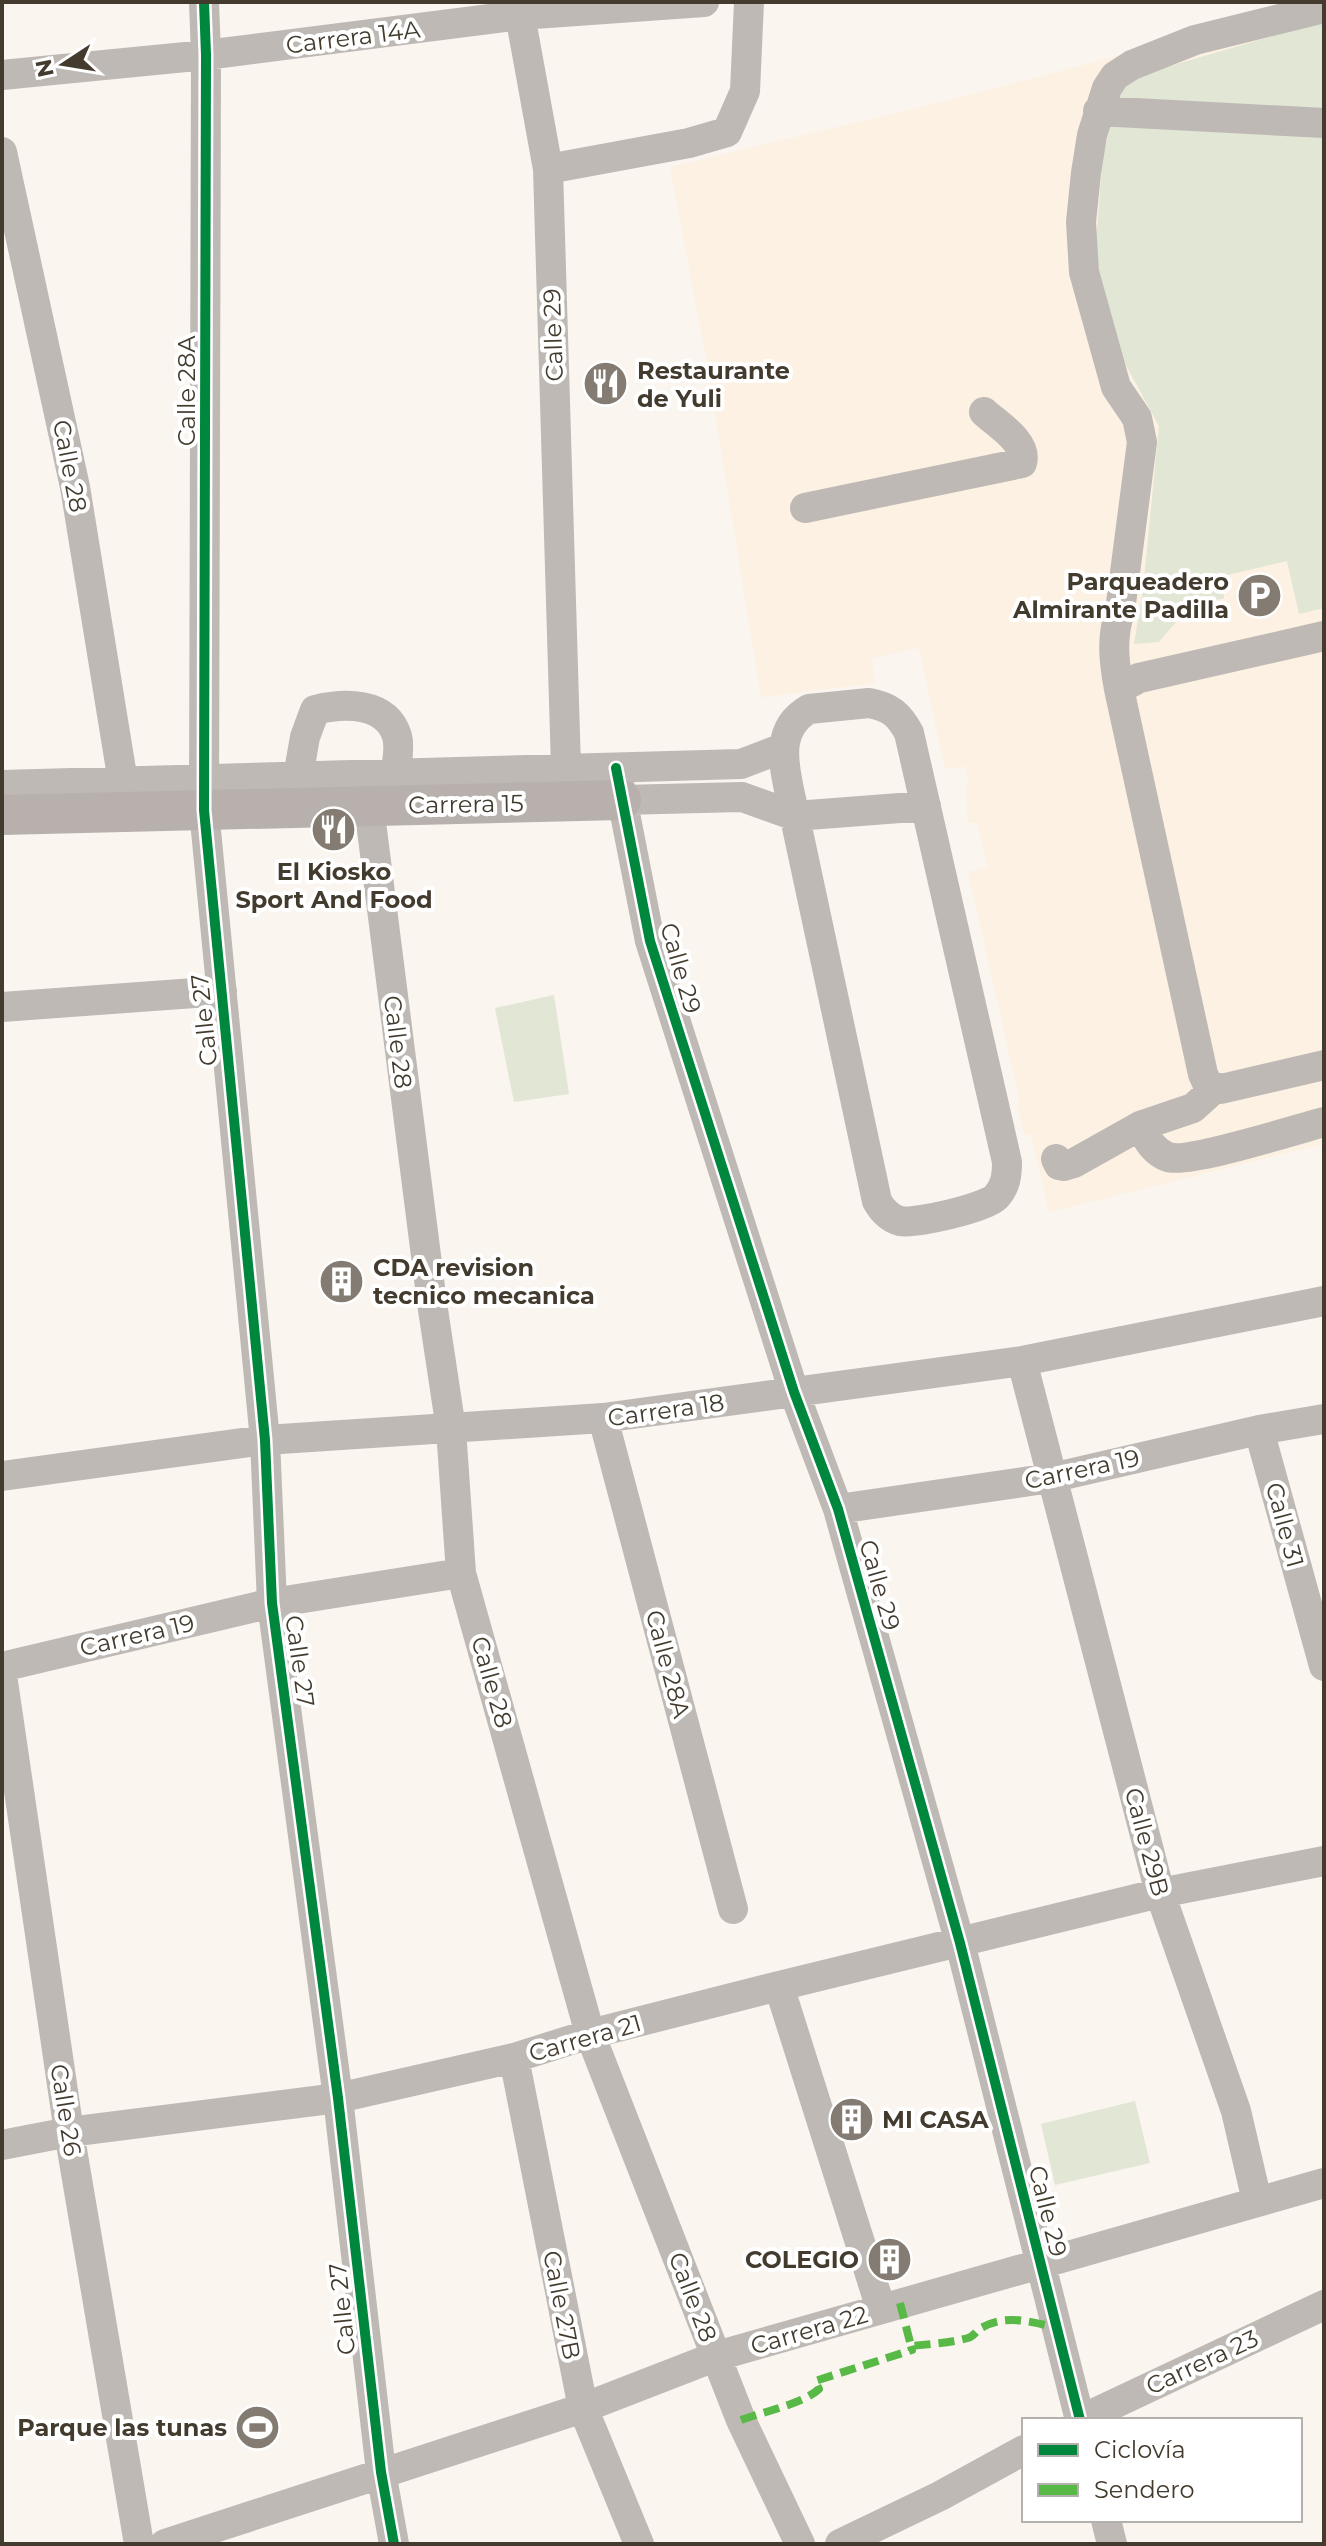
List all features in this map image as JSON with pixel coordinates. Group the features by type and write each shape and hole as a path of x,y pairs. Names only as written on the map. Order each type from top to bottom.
{"main road":[{"name":"Carrera 15","path":"2,815 205,795 618,784"}],"street":[{"name":"Calle 28A","path":"204,2 205,795"},
{"name":"Carrera 14A","path":"2,75 206,55 455,13 520,15 704,2"},
{"path":"548,169 689,143 727,132 745,91 749,2"},
{"path":"1214,1089 1208,1085 1203,1074 1136,779 1113,655 1142,442 1137,418 1116,387 1084,272 1081,222 1086,173 1098,111 1115,76 1132,65 1195,40 1324,8"},
{"name":"Calle 29","path":"520,15 548,169 567,785"},
{"path":"1098,111 1324,123"},
{"name":"Calle 28","path":"2,152 75,487 123,782"},
{"path":"805,508 1022,463 1024,456 1020,445 984,412"},
{"path":"1119,689 1139,678 1324,636"},
{"path":"869,703 884,706 902,719 909,733 926,806 1004,1147 1007,1177 1003,1188 985,1205 913,1221 892,1218 877,1201 795,816 783,748 788,728 809,709 869,703"},
{"path":"355,704 384,717 397,737 396,768 300,771 305,737 315,710 355,704"},
{"name":"Carrera 15","path":"618,784 741,764 783,748"},
{"name":"Carrera 15","path":"2,785 123,782 205,795 300,771 366,791 396,768 567,785"},
{"name":"Calle 29","path":"618,784 650,941 794,1392 838,1509 960,1943 1080,2418"},
{"name":"Carrera 15","path":"618,784 742,797 795,816 926,806"},
{"name":"Calle 28","path":"366,791 451,1429 461,1573 590,2034 741,2420 800,2544"},
{"name":"Calle 27","path":"205,795 265,1440 272,1603 338,2098 381,2472 394,2544"},
{"path":"2,1007 222,991"},
{"path":"1056,1159 1059,1165 1074,1163 1140,1126 1191,1110 1214,1089 1324,1065"},
{"path":"1140,1126 1151,1147 1169,1158 1192,1158 1324,1122"},
{"name":"Carrera 18","path":"2,1476 265,1440 603,1418 1022,1361 1324,1301"},
{"name":"Calle 29B","path":"1022,1361 1160,1893 1236,2111 1257,2201"},
{"name":"Calle 28A","path":"603,1418 733,1909"},
{"name":"Carrera 19","path":"838,1509 1051,1478 1259,1430 1324,1419"},
{"name":"Calle 31","path":"1259,1430 1324,1666"},
{"name":"Carrera 19","path":"2,1667 272,1603 461,1573"},
{"name":"Calle 26","path":"2,1675 69,2132 139,2544"},
{"name":"Carrera 21","path":"2,2145 69,2132 338,2098 514,2058 590,2034 1160,1893 1324,1861"},
{"path":"779,1986 881,2309"},
{"name":"Calle 27B","path":"514,2058 583,2408 639,2544"},
{"name":"Carrera 22","path":"165,2544 583,2408 717,2356 1324,2183"},
{"name":"Carrera 23","path":"1084,2418 1324,2305"},
{"path":"840,2544 940,2496 1022,2451"},
{"path":"1106,2522 1112,2544"}],"shaded area":[{"path":"1324,3 1324,1144 1049,1212 1031,1134 1024,1135 1017,1103 1020,1102 968,872 988,867 977,823 968,823 966,787 969,786 965,766 945,769 919,648 872,658 875,683 761,697 706,358 670,167 929,105"}],"green space":[{"path":"1324,21 1324,608 1299,614 1287,561 1223,576 1224,598 1187,609 1159,642 1134,644 1143,590 1159,426 1104,325 1096,241 1103,153 1120,93 1139,75"},
{"path":"554,995 569,1094 514,1102 495,1008"},
{"path":"1135,2101 1150,2163 1055,2185 1041,2124"}],"marked path":[{"path":"900,2303 911,2346 968,2338 983,2327 1001,2321 1020,2320 1057,2328"},
{"path":"741,2420 803,2399 819,2389 815,2381 912,2350 911,2346"}],"cycle path":[{"path":"204,2 204,810 265,1440 272,1603 338,2098 381,2472 394,2544"},
{"path":"616,768 650,941 794,1392 838,1509 960,1943 1079,2418"}],"place":[{"name":"Restaurante de Yuli","path":"606,384"},
{"name":"Parqueadero Almirante Padilla","path":"1260,595"},
{"name":"El Kiosko Sport And Food","path":"334,829"},
{"name":"CDA revision tecnico mecanica","path":"342,1281"},
{"name":"MI CASA","path":"851,2119"},
{"name":"COLEGIO","path":"890,2259"},
{"name":"Parque las tunas","path":"258,2427"}]}
